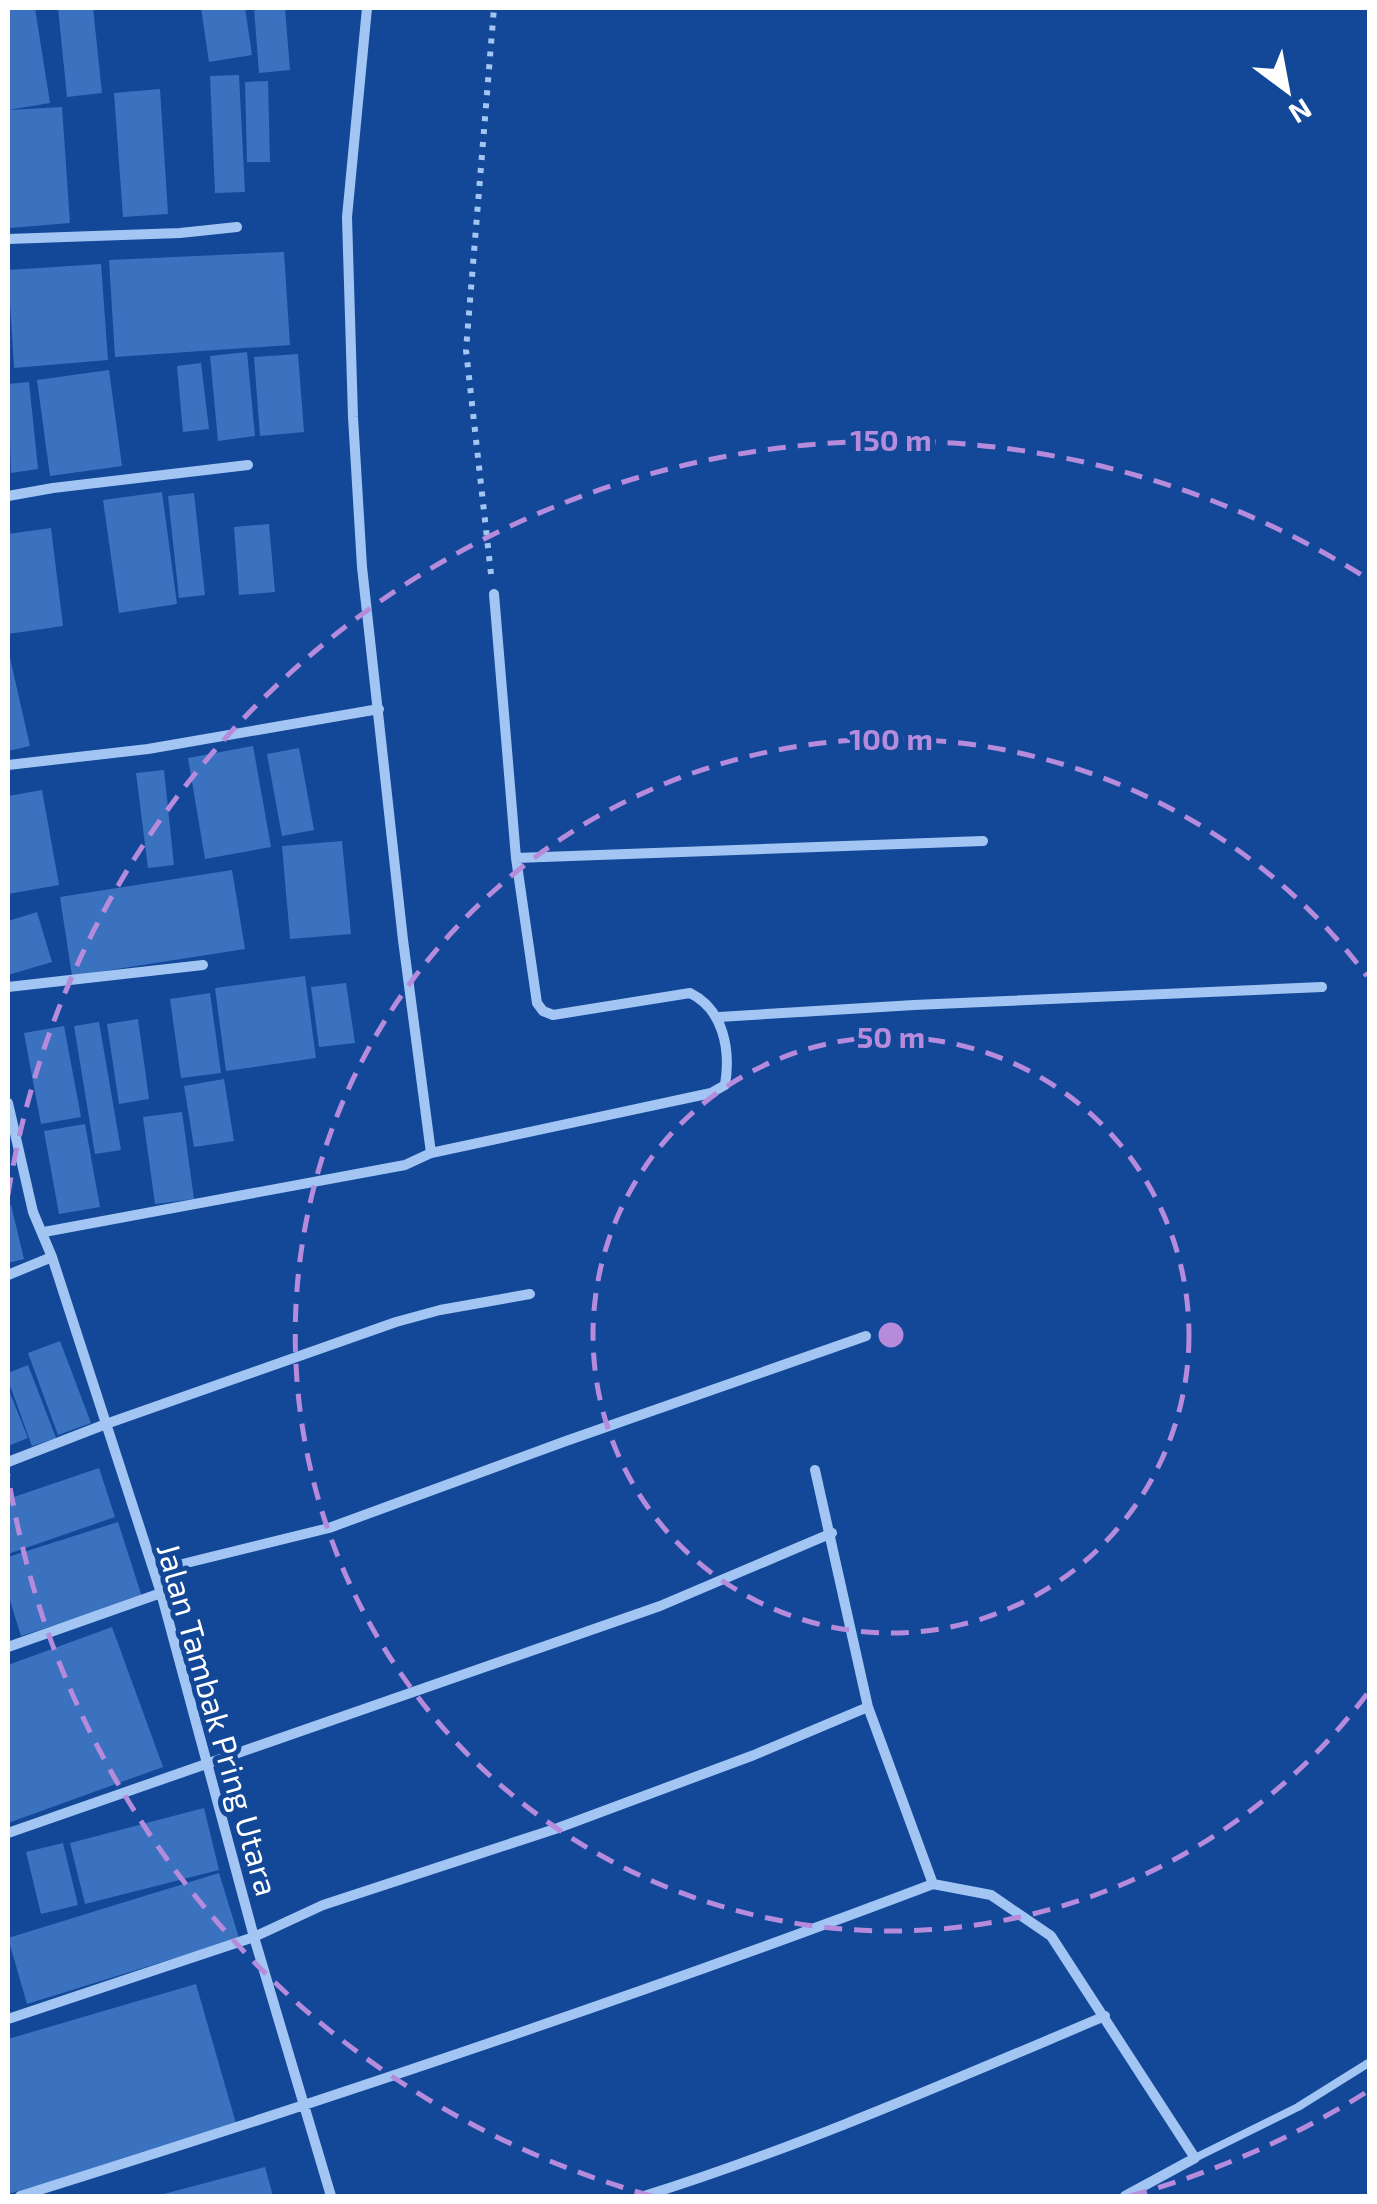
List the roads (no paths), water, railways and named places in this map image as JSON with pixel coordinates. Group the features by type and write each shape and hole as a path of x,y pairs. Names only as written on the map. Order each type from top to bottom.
{"street":[{"path":"366,8 347,217 362,567 431,1153"},
{"path":"8,239 180,234 238,227"},
{"path":"8,496 248,465"},
{"path":"44,1232 405,1165 431,1153 712,1093 726,1084 728,1069 719,1017 706,1001 690,993 553,1014 543,1011 537,1003 516,858 494,594"},
{"path":"8,765 148,749 380,708"},
{"path":"516,858 983,841"},
{"path":"8,987 203,965"},
{"path":"719,1017 914,1004 1322,987"},
{"name":"Jalan Tambak Pring Utara","path":"8,1102 33,1212 44,1232 154,1572 330,2196"},
{"path":"8,1276 52,1257"},
{"path":"8,1462 396,1322 530,1294"},
{"path":"154,1572 330,1528 441,1485 866,1336"},
{"path":"815,1470 868,1707 933,1884"},
{"path":"8,1833 660,1606 832,1533"},
{"path":"8,1648 160,1593"},
{"path":"8,2019 254,1937 323,1905 558,1828 754,1755 868,1707"},
{"path":"20,2196 304,2108 933,1884 992,1896 1052,1936 1195,2158 1124,2196"},
{"path":"644,2196 703,2178 886,2107 1105,2016"}],"lane":[{"path":"1195,2158 1298,2107 1370,2062"}]}
